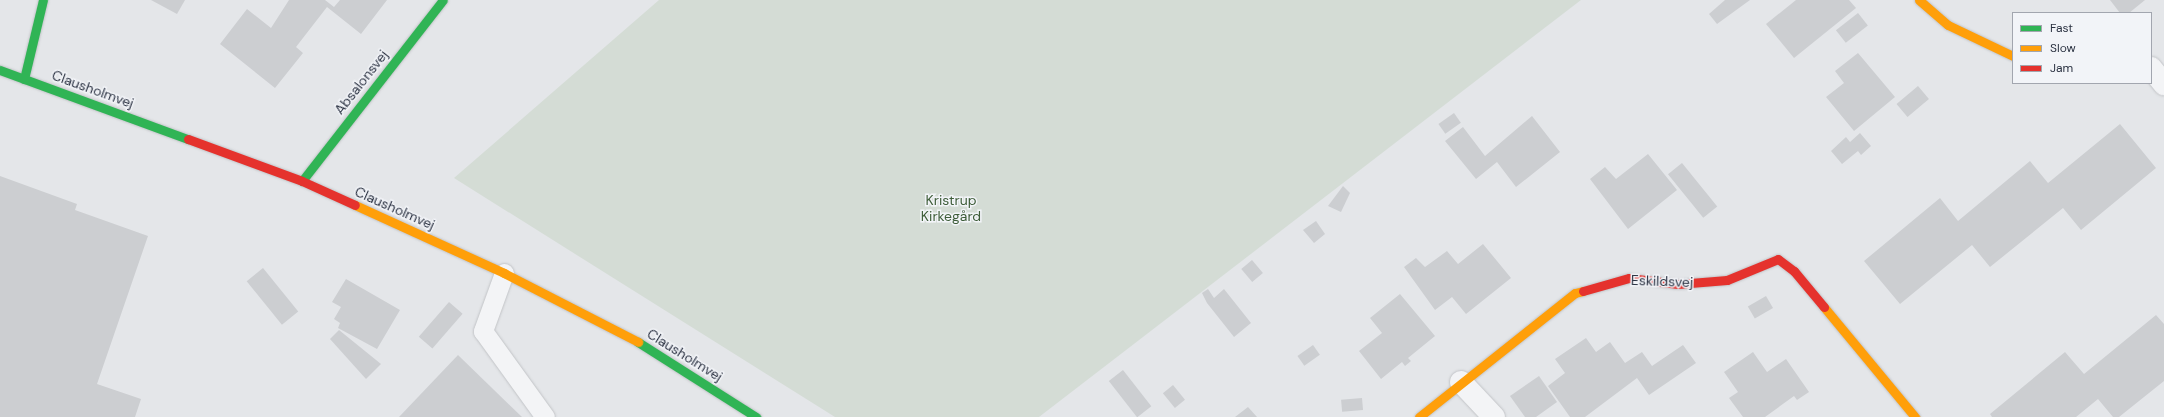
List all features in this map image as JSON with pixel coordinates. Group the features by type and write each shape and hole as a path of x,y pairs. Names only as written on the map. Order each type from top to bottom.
{"street":[{"path":"24,79 43,0"},
{"name":"Absalonsvej","path":"302,181 443,0"},
{"path":"1919,0 1948,25 2012,56"},
{"path":"2152,60 2164,55"},
{"path":"2152,69 2164,84"},
{"name":"Clausholmvej","path":"0,70 302,181 504,273 661,354 756,417"},
{"name":"Eskildsvej","path":"1419,417 1461,382 1575,293 1629,278 1678,284 1727,280 1778,259 1794,271 1915,417"},
{"path":"1461,382 1494,417"}],"lane":[{"path":"504,273 483,331 544,417"}],"green space":[{"name":"Kristrup Kirkegård","path":"659,0 1581,0 1039,417 835,417 454,178"}],"building":[{"path":"151,0 185,0 177,14"},
{"path":"289,0 325,0 334,7 340,0 387,0 361,34 327,7 296,47 303,53 275,88 220,44 247,9 271,28"},
{"path":"1725,0 1750,0 1717,24 1709,14"},
{"path":"1796,0 1849,0 1856,8 1794,58 1766,24"},
{"path":"2110,0 2145,0 2130,12 2119,12"},
{"path":"1858,13 1868,26 1846,43 1836,30"},
{"path":"1858,53 1895,97 1854,131 1826,97 1844,83 1835,71"},
{"path":"1918,86 1929,99 1907,117 1897,104"},
{"path":"1454,113 1461,123 1445,134 1438,124"},
{"path":"1532,116 1560,152 1516,187 1497,162 1476,179 1445,141 1463,127 1485,156"},
{"path":"2120,124 2156,168 2081,230 2063,208 1990,267 1972,245 1900,304 1864,261 1940,198 1958,221 2030,161 2048,183"},
{"path":"1860,133 1871,146 1861,155 1858,151 1842,164 1831,151 1846,137 1850,142"},
{"path":"1648,154 1677,190 1628,229 1590,179 1605,167 1616,179"},
{"path":"1682,163 1717,207 1703,218 1668,174"},
{"path":"0,176 77,204 75,210 148,236 97,384 141,399 135,417 0,417"},
{"path":"1343,186 1350,193 1341,212 1328,206"},
{"path":"1316,221 1325,234 1314,243 1303,230"},
{"path":"1483,244 1511,278 1466,314 1452,297 1435,310 1404,267 1416,258 1425,267 1447,251 1458,264"},
{"path":"1252,260 1263,273 1252,282 1241,269"},
{"path":"263,268 298,312 282,325 247,281"},
{"path":"346,279 400,310 377,349 338,328 340,323 334,319 341,307 332,302"},
{"path":"1208,289 1214,298 1224,289 1251,323 1234,337 1207,303 1202,293"},
{"path":"1400,294 1435,336 1408,358 1411,361 1405,366 1402,362 1381,379 1359,351 1382,333 1370,318"},
{"path":"1766,296 1773,308 1755,319 1748,306"},
{"path":"449,302 463,314 432,349 419,337"},
{"path":"2156,315 2164,324 2164,381 2119,417 2113,417 2098,399 2076,417 1992,417 1990,414 2065,352 2084,374"},
{"path":"339,330 381,364 366,379 330,339"},
{"path":"1586,338 1596,352 1610,342 1625,363 1642,352 1652,366 1683,345 1696,363 1649,395 1637,378 1585,417 1570,417 1548,386 1565,373 1555,359"},
{"path":"1313,345 1320,355 1304,366 1297,356"},
{"path":"1753,352 1767,372 1786,359 1809,392 1797,400 1794,396 1765,417 1743,417 1729,398 1738,392 1724,372"},
{"path":"458,355 522,417 399,417"},
{"path":"1123,370 1151,406 1137,417 1109,381"},
{"path":"1539,376 1557,402 1536,417 1525,417 1510,396"},
{"path":"1173,385 1185,400 1175,408 1163,393"},
{"path":"1362,398 1363,410 1342,412 1341,400"},
{"path":"1248,407 1257,417 1235,417"}],"traffic: fast":[{"path":"24,79 43,0"},
{"path":"302,181 443,0"},
{"path":"0,70 188,139"},
{"path":"638,342 756,417"}],"traffic: slow":[{"path":"1919,0 1948,25 2012,56"},
{"path":"355,205 504,273 638,342"},
{"path":"1419,417 1575,293 1583,291"},
{"path":"1824,307 1915,417"}],"traffic: jam":[{"path":"188,139 302,181 355,205"},
{"path":"1583,291 1629,278 1678,284 1727,280 1778,259 1794,271 1824,307"}]}
